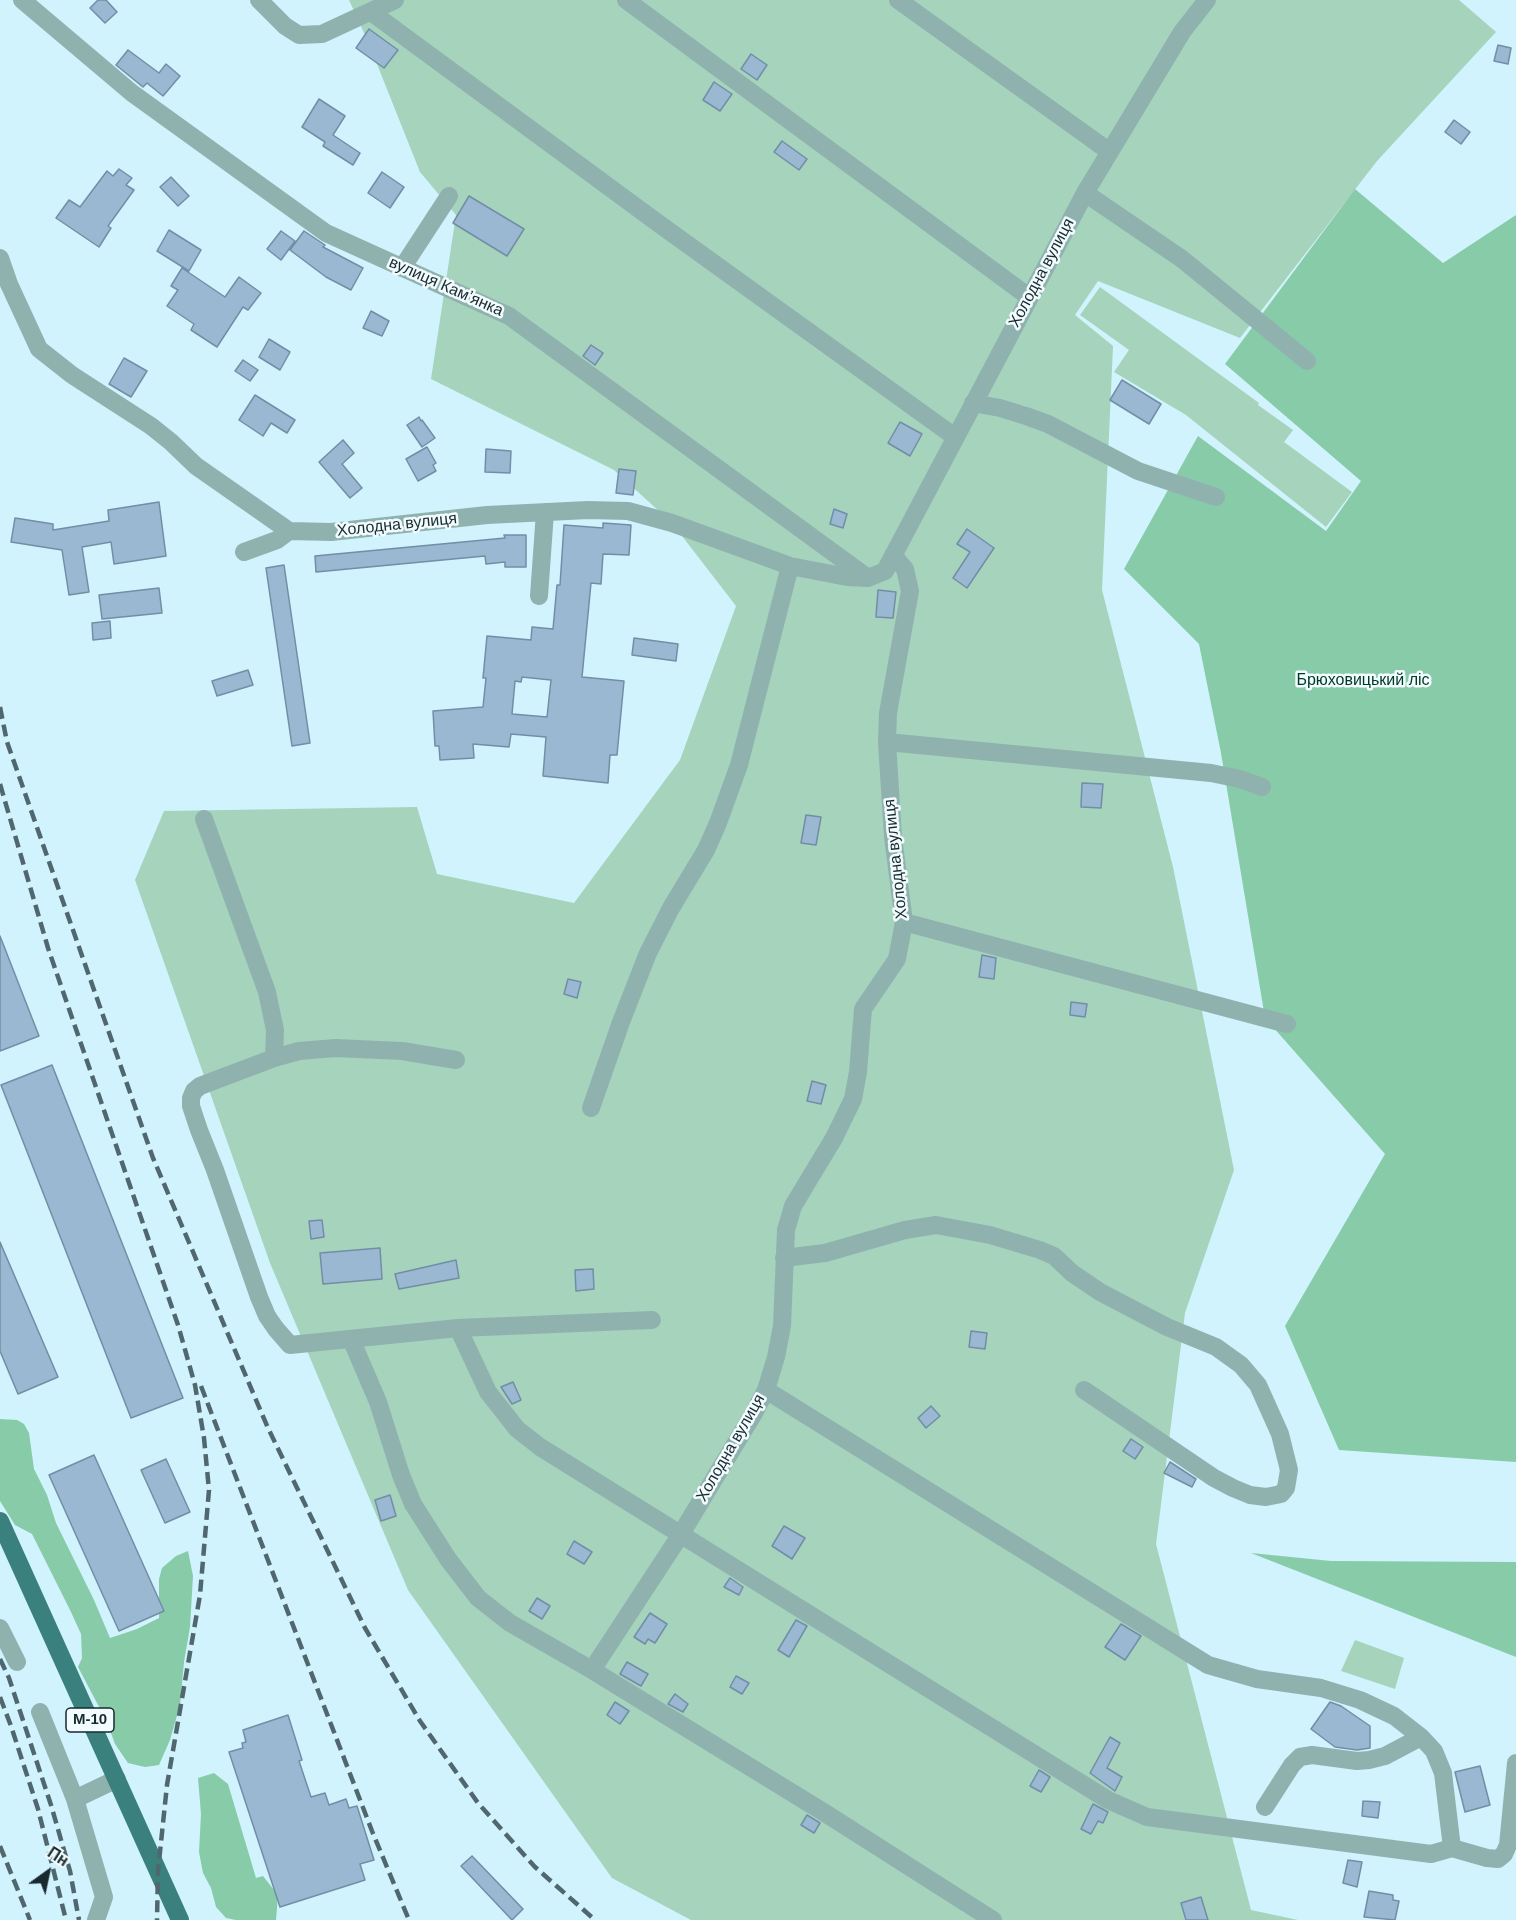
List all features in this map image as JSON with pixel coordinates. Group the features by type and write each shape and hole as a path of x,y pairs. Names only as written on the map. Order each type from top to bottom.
{"main road":[{"name":"М-10","path":"0,1521 180,1920"}],"street":[{"name":"вулиця Камʼянка","path":"22,0 132,93 326,233 509,316 868,578"},
{"path":"259,0 285,26 299,35 322,34 395,0"},
{"path":"626,0 1029,297"},
{"path":"898,0 1110,152"},
{"name":"Холодна вулиця","path":"289,531 331,532 487,515 588,510 628,511 672,523 790,566 847,577 868,578 885,571 1085,193 1182,32 1208,0"},
{"path":"370,12 671,233 955,437"},
{"path":"1085,193 1182,259 1307,361"},
{"path":"402,268 449,196"},
{"path":"0,258 9,284 35,342 43,354 151,426 196,466 289,531 277,540 244,552"},
{"path":"973,403 1000,408 1048,424 1138,471 1216,497"},
{"path":"539,596 545,512"},
{"name":"Холодна вулиця","path":"592,1670 681,1534 766,1390 777,1357 782,1326 786,1230 793,1206 834,1138 853,1099 858,1072 863,1009 897,959 904,922 892,837 886,742 888,713 910,591 905,569 893,555"},
{"path":"591,1108 648,952 706,850 739,765 790,566"},
{"path":"886,742 1211,773 1240,779 1262,787"},
{"path":"204,819 267,992 275,1030 274,1058"},
{"path":"904,922 1287,1023"},
{"path":"456,1060 402,1051 336,1048 299,1051 200,1086 194,1091 191,1106 267,1316 290,1345 458,1328 652,1320"},
{"path":"784,1258 825,1252 905,1230 936,1225 990,1235 1040,1250 1053,1256 1072,1273 1100,1292 1167,1327 1216,1347 1241,1365 1258,1385 1282,1441 1289,1470 1286,1488 1281,1494 1266,1497 1250,1495 1233,1488 1084,1390"},
{"path":"458,1328 488,1392 517,1430 557,1459 1108,1800 1148,1817 1431,1854 1452,1848 1494,1859 1502,1857 1512,1849 1516,1763"},
{"path":"351,1338 378,1402 401,1475 413,1504 447,1559 478,1598 510,1623 592,1670 825,1813 993,1920"},
{"path":"766,1390 1209,1665 1257,1679 1321,1688 1360,1700 1394,1716 1421,1737 1434,1751 1443,1773 1452,1848"},
{"path":"0,1628 17,1662"},
{"path":"40,1713 75,1799 104,1897 96,1920"},
{"path":"1265,1808 1292,1764 1300,1757 1312,1755 1357,1761 1369,1760 1385,1756 1421,1737"},
{"path":"75,1799 117,1779"}],"green space":[{"path":"349,0 1459,0 1496,32 1377,161 1240,338 1098,281 1075,315 1113,346 1102,590 1173,867 1234,1170 1185,1313 1156,1544 1251,1910 1298,1920 691,1920 612,1878 408,1590 270,1263 135,880 164,811 417,807 437,874 574,903 680,760 736,606 672,523 614,470 431,379 456,215 420,172"},
{"name":"Брюховицький ліс","path":"1355,189 1443,263 1516,215 1516,1462 1339,1450 1285,1326 1385,1154 1265,1018 1221,753 1199,644 1124,569 1198,436 1326,531 1361,481 1225,364"},
{"path":"1100,287 1293,430 1284,442 1352,492 1326,527 1186,415 1114,372 1129,350 1080,315"},
{"path":"0,1419 17,1420 24,1424 29,1433 34,1469 47,1495 56,1523 110,1638 137,1629 159,1618 159,1579 162,1568 176,1556 188,1551 193,1576 190,1627 180,1705 170,1740 159,1765 145,1767 128,1763 115,1744 107,1722 78,1667 82,1658 81,1634 71,1612 32,1534 15,1525 0,1501"},
{"path":"1251,1553 1331,1561 1516,1562 1516,1657"},
{"path":"1355,1640 1404,1658 1395,1689 1341,1671"},
{"path":"214,1773 228,1784 256,1878 263,1876 278,1895 276,1920 226,1918 216,1907 211,1888 203,1873 199,1852 201,1814 198,1778"}],"building":[{"path":"98,0 106,0 117,12 105,23 90,8"},
{"path":"369,29 398,50 384,68 356,48"},
{"path":"1498,45 1511,48 1508,64 1494,61"},
{"path":"128,50 159,73 166,64 180,76 163,96 147,83 143,87 116,65"},
{"path":"751,54 767,65 757,80 741,69"},
{"path":"714,82 732,94 720,111 703,100"},
{"path":"319,99 345,116 333,135 360,153 353,165 323,146 325,142 302,127"},
{"path":"1454,120 1470,132 1461,144 1445,132"},
{"path":"782,141 807,159 799,170 774,152"},
{"path":"119,169 132,178 126,185 134,190 108,226 111,228 99,247 56,218 69,200 80,207 107,171 113,176"},
{"path":"382,172 404,187 390,208 368,193"},
{"path":"171,177 189,196 178,206 160,187"},
{"path":"469,196 524,229 507,256 453,223"},
{"path":"169,230 201,250 189,271 157,251"},
{"path":"281,231 295,241 281,260 267,249"},
{"path":"304,231 325,245 323,247 363,268 351,290 326,277 290,250"},
{"path":"182,268 225,297 239,277 261,293 248,310 243,307 217,347 191,330 194,324 167,306 178,290 171,286"},
{"path":"371,311 389,321 382,336 363,328"},
{"path":"269,339 290,352 280,370 259,357"},
{"path":"591,345 603,353 595,365 583,356"},
{"path":"124,358 147,371 131,397 109,384"},
{"path":"243,360 258,370 250,381 235,371"},
{"path":"1122,380 1161,404 1149,424 1110,400"},
{"path":"255,395 295,420 287,433 271,423 263,436 239,420"},
{"path":"419,417 435,438 422,447 407,425"},
{"path":"900,422 922,434 910,456 888,443"},
{"path":"343,440 354,453 342,464 362,488 350,498 319,462"},
{"path":"427,447 436,463 433,465 436,471 418,481 406,459"},
{"path":"486,449 511,451 510,473 485,472"},
{"path":"619,469 636,471 633,495 616,493"},
{"path":"159,502 166,556 114,564 111,542 82,547 89,592 69,595 62,550 11,542 15,518 53,524 53,530 109,521 108,510"},
{"path":"834,509 847,514 843,528 830,524"},
{"path":"603,523 631,525 629,555 603,554 601,584 591,583 582,677 624,681 617,755 610,755 608,783 543,776 546,737 511,734 509,747 473,744 474,758 440,760 439,746 435,746 433,711 483,707 487,636 531,640 532,627 553,629 557,585 560,585 564,525 603,528","holes":["522,677 551,680 547,717 512,714 515,681 521,682"]},
{"path":"967,529 994,548 967,588 953,578 970,552 957,544"},
{"path":"504,535 526,535 526,567 505,567 505,562 486,564 485,556 316,572 315,556 505,538"},
{"path":"284,565 310,743 292,746 266,568"},
{"path":"159,588 162,613 102,619 99,595"},
{"path":"878,590 896,592 893,618 876,617"},
{"path":"110,621 111,638 93,640 92,623"},
{"path":"634,638 678,644 676,661 632,655"},
{"path":"248,670 253,685 217,696 212,681"},
{"path":"1082,783 1103,784 1101,808 1081,807"},
{"path":"806,815 821,817 816,845 801,843"},
{"path":"0,936 39,1036 0,1051"},
{"path":"982,955 996,958 994,979 979,977"},
{"path":"568,979 581,982 577,998 564,994"},
{"path":"1071,1002 1087,1004 1085,1017 1070,1015"},
{"path":"52,1065 183,1398 131,1418 1,1085"},
{"path":"812,1081 826,1085 821,1104 807,1101"},
{"path":"322,1220 324,1237 311,1239 309,1221"},
{"path":"0,1242 58,1377 18,1394 0,1351"},
{"path":"380,1248 382,1279 323,1284 320,1253"},
{"path":"456,1260 459,1278 399,1289 395,1274"},
{"path":"593,1269 594,1289 576,1291 575,1270"},
{"path":"971,1331 987,1333 985,1349 969,1347"},
{"path":"513,1382 521,1400 512,1404 501,1387"},
{"path":"931,1406 940,1416 926,1428 918,1418"},
{"path":"1131,1439 1143,1447 1135,1459 1123,1451"},
{"path":"94,1455 164,1611 119,1631 49,1475"},
{"path":"166,1459 190,1512 165,1523 141,1470"},
{"path":"1170,1462 1196,1479 1192,1487 1164,1473"},
{"path":"390,1495 396,1516 381,1521 375,1500"},
{"path":"784,1526 805,1538 792,1559 772,1546"},
{"path":"574,1541 592,1552 584,1564 567,1554"},
{"path":"730,1578 743,1587 739,1595 724,1587"},
{"path":"537,1598 550,1606 542,1619 529,1611"},
{"path":"650,1613 667,1624 655,1643 648,1639 645,1644 634,1637"},
{"path":"796,1620 807,1626 789,1657 778,1650"},
{"path":"1121,1624 1141,1636 1125,1660 1105,1647"},
{"path":"627,1662 648,1674 641,1686 620,1674"},
{"path":"736,1676 749,1683 742,1694 730,1687"},
{"path":"675,1694 688,1704 683,1712 668,1704"},
{"path":"615,1702 629,1711 620,1724 607,1715"},
{"path":"1330,1702 1341,1706 1370,1726 1370,1748 1357,1750 1335,1747 1311,1729"},
{"path":"288,1715 302,1760 299,1761 311,1797 325,1793 329,1805 346,1799 349,1808 357,1806 374,1860 360,1864 365,1880 280,1907 229,1752 243,1748 242,1743 246,1742 243,1730"},
{"path":"1110,1737 1120,1743 1107,1768 1122,1777 1115,1791 1090,1773"},
{"path":"1480,1766 1490,1805 1465,1812 1455,1772"},
{"path":"1039,1770 1050,1777 1041,1792 1030,1786"},
{"path":"1363,1801 1380,1802 1378,1818 1362,1816"},
{"path":"1093,1804 1108,1812 1103,1823 1098,1821 1091,1834 1081,1829"},
{"path":"807,1815 820,1823 814,1833 801,1825"},
{"path":"472,1856 523,1909 512,1920 461,1866"},
{"path":"1348,1860 1362,1862 1357,1887 1343,1883"},
{"path":"1369,1891 1393,1895 1393,1900 1399,1901 1395,1920 1364,1917"},
{"path":"1201,1897 1208,1920 1186,1920 1181,1903"}],"railway":[{"path":"0,707 7,742 153,1158 268,1428 365,1628 420,1721 478,1803 535,1867 595,1920"},
{"path":"0,784 48,948 178,1325 195,1385 204,1438 209,1490 200,1595 167,1785 158,1871 157,1920"},
{"path":"201,1386 372,1831 409,1920"},
{"path":"0,1659 9,1678 51,1805 70,1871 79,1920"},
{"path":"0,1697 38,1809 66,1920"},
{"path":"0,1846 30,1920"}]}
